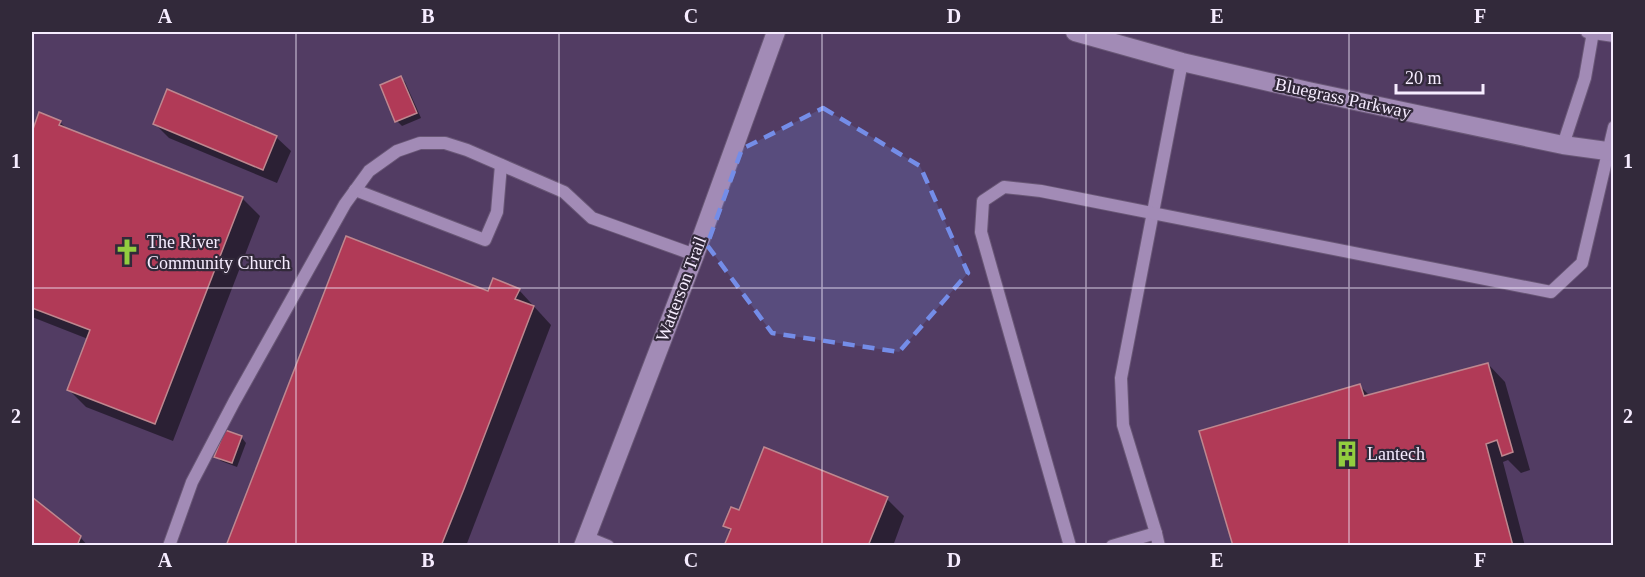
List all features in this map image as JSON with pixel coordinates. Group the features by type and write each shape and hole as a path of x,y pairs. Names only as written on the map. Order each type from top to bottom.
{"street":[{"name":"Watterson Trail","path":"584,541 695,255 776,32"},
{"name":"Bluegrass Parkway","path":"1075,32 1182,62 1308,91 1563,145 1611,151"}],"lane":[{"path":"1563,145 1585,78 1591,32 1614,36"},
{"path":"1112,546 1158,540 1123,425 1121,378 1182,62"},
{"path":"1070,546 981,232 983,201 1004,187 1041,191 1551,292 1582,263 1611,151 1614,127"},
{"path":"169,546 192,482 345,204 369,171 397,151 420,143 445,143 564,192 592,218 695,255"},
{"path":"355,190 485,240 497,212 501,165"},
{"path":"584,541 608,546"}],"highlighted area":[{"path":"823,108 920,166 968,273 899,352 772,333 707,245 742,149"}],"building":[{"path":"401,76 417,113 395,122 380,85"},
{"path":"167,89 277,136 263,170 153,124"},
{"name":"The River Community Church","path":"39,112 61,121 59,125 243,197 155,424 67,390 90,330 32,308 32,132"},
{"path":"346,236 488,291 493,278 520,289 515,299 534,306 464,489 441,546 226,546"},
{"name":"Lantech","path":"1488,363 1513,452 1502,456 1497,440 1486,444 1513,546 1233,546 1199,431 1360,384 1364,396"},
{"path":"225,430 242,436 232,463 214,457"},
{"path":"764,447 888,497 868,546 724,546 731,529 723,526 731,507 739,510"},
{"path":"32,497 81,536 77,546 32,546"}],"place":[{"name":"The River Community Church","path":"127,252"},
{"name":"Lantech","path":"1347,454"}]}
